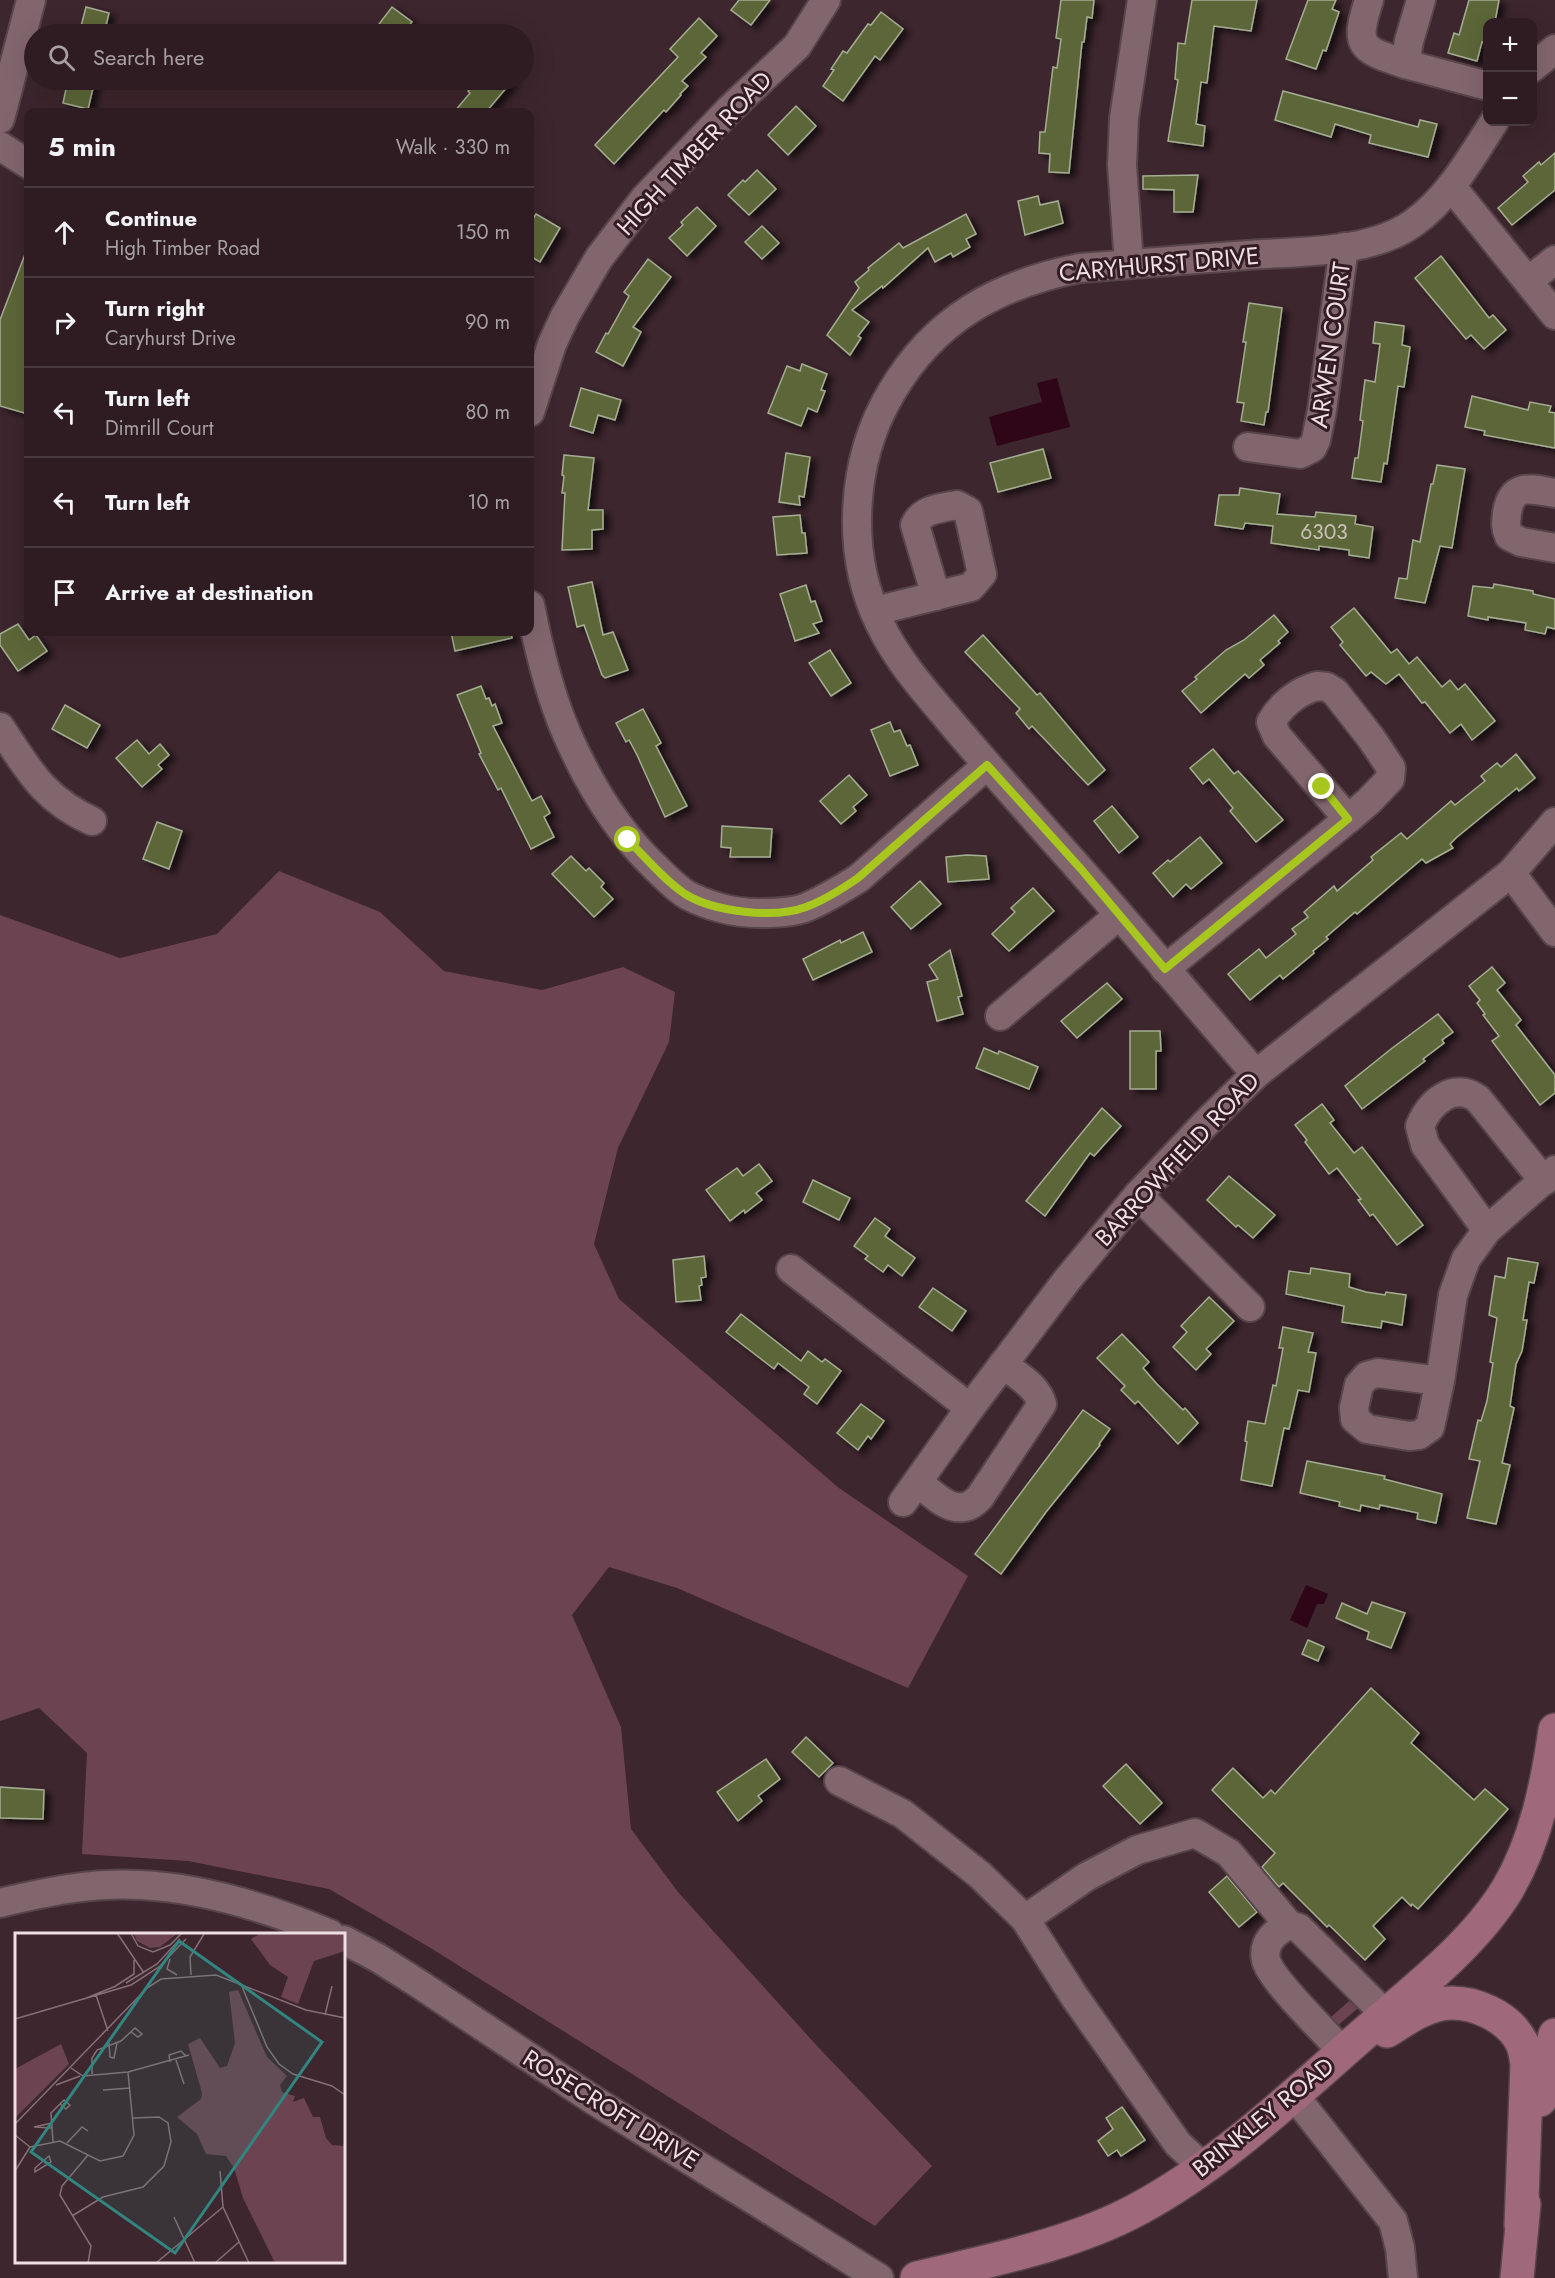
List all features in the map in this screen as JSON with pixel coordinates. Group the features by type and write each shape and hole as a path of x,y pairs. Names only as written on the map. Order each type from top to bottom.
{"main road":[{"name":"BRINKLEY ROAD","path":"917,2278 1047,2245 1138,2210 1203,2167 1335,2060 1436,1971 1483,1922 1543,1845 1555,1730"},
{"path":"1335,2060 1415,2014 1439,2004 1480,2008 1498,2018 1513,2031 1523,2046 1527,2064 1517,2278"},
{"path":"1521,2225 1535,2123 1555,2035"}],"street":[{"path":"25,24 31,0"},
{"name":"HIGH TIMBER ROAD","path":"534,400 552,344 565,316 599,258 645,198 729,110 797,46 826,0"},
{"path":"1129,264 1122,165 1124,118 1142,0"},
{"path":"1369,0 1361,26 1361,39 1369,51 1405,64 1483,85"},
{"path":"1405,64 1409,40 1421,0"},
{"path":"0,119 24,27"},
{"path":"1537,65 1555,49"},
{"name":"CARYHURST DRIVE","path":"1256,1074 987,765 905,666 880,624 861,560 857,498 863,465 873,428 885,402 908,366 931,339 986,299 1007,288 1045,274 1080,268 1344,247 1377,241 1400,231 1422,216 1451,186 1491,126"},
{"path":"0,146 24,161"},
{"path":"1451,186 1555,313"},
{"name":"ARWEN COURT","path":"1248,447 1300,454 1312,448 1316,440 1344,247"},
{"path":"1527,281 1555,260"},
{"path":"1555,493 1523,489 1514,493 1509,502 1505,527 1509,536 1521,543 1555,548"},
{"path":"875,611 936,596"},
{"path":"534,622 543,660 565,730 609,814 628,840 670,882 686,894 707,904 749,913 767,913 805,908 842,890 987,765"},
{"path":"1165,969 1348,819 1390,779 1391,768 1335,692 1317,686 1306,689 1277,711 1271,722 1277,736 1348,819"},
{"path":"0,727 39,784 61,804 92,821"},
{"name":"BARROWFIELD ROAD","path":"1520,863 1555,822"},
{"name":"BARROWFIELD ROAD","path":"1003,1364 1030,1385 1039,1395 1042,1404 980,1497 973,1505 955,1508 935,1496 910,1492 970,1408 1003,1364 1067,1280 1138,1195 1204,1125 1256,1074 1520,863 1555,840"},
{"path":"1520,863 1555,932"},
{"path":"1000,1016 1119,915"},
{"path":"1440,1381 1378,1372 1366,1376 1359,1385 1354,1408 1355,1419 1366,1429 1409,1436 1419,1435 1431,1424 1440,1381 1453,1295 1459,1276 1471,1252 1487,1230 1550,1176 1478,1099 1470,1092 1455,1091 1429,1107 1420,1126 1425,1145 1487,1230"},
{"path":"1138,1195 1250,1307"},
{"path":"791,1269 970,1408"},
{"path":"839,1781 903,1814 980,1875 1025,1919 1074,1996 1178,2144 1203,2167"},
{"path":"1025,1919 1086,1877 1137,1850 1194,1833 1228,1853 1289,1925 1299,1928 1386,2015"},
{"path":"3,1900 64,1890 142,1885 206,1894 261,1908 325,1933"},
{"path":"1289,1925 1276,1931 1266,1946 1266,1960 1276,1979 1335,2060"},
{"name":"ROSECROFT DRIVE","path":"345,1941 394,1968 595,2101 879,2278"},
{"path":"1293,2094 1393,2220 1400,2248 1403,2278"}],"shaded area":[{"path":"1057,378 1070,427 997,446 989,417 1042,402 1037,383"},
{"path":"279,871 380,912 444,971 542,990 623,967 675,992 669,1042 618,1148 594,1244 619,1299 839,1488 968,1576 908,1688 677,1588 609,1567 572,1615 621,1727 631,1829 678,1892 818,2047 932,2166 875,2226 429,1947 329,1889 188,1861 82,1854 87,1753 39,1708 0,1721 0,915 120,958 217,934"},
{"path":"1306,1585 1328,1594 1324,1604 1317,1604 1307,1628 1290,1620"},
{"path":"1349,2001 1358,2008 1335,2028 1330,2018"}],"building":[{"path":"739,0 770,0 751,25 731,10"},
{"path":"1061,0 1094,0 1092,18 1087,17 1084,42 1082,42 1069,173 1049,172 1050,154 1039,153 1040,132 1045,132 1053,67 1057,68 1061,39 1056,38"},
{"path":"1192,0 1257,0 1251,31 1214,26 1207,83 1201,82 1196,124 1205,126 1203,146 1168,141 1178,80 1175,79 1178,43 1185,44"},
{"path":"1308,0 1336,0 1332,9 1339,12 1326,51 1323,50 1316,69 1286,59"},
{"path":"1469,0 1499,0 1496,18 1483,18 1483,42 1477,61 1448,53 1454,33 1459,35"},
{"path":"86,7 109,13 106,24 82,24"},
{"path":"392,7 412,22 410,24 379,24"},
{"path":"881,12 903,29 880,60 875,56 843,101 823,86 843,51 847,53 868,24 871,25"},
{"path":"699,18 717,36 701,53 706,57 682,81 688,86 681,95 614,164 595,145 678,57 670,49"},
{"path":"66,90 93,90 88,108 63,103"},
{"path":"505,90 489,108 457,108 470,93 468,91"},
{"path":"1283,91 1418,127 1420,120 1437,124 1428,157 1369,143 1371,135 1335,124 1331,137 1275,120"},
{"path":"796,106 816,126 788,155 768,135"},
{"path":"1555,153 1555,190 1512,225 1498,208 1528,182 1523,176 1539,162 1541,165"},
{"path":"757,170 776,189 749,215 728,195"},
{"path":"1198,175 1193,212 1174,212 1174,190 1143,189 1143,176"},
{"path":"1038,196 1040,205 1058,201 1063,223 1025,235 1018,201"},
{"path":"697,207 716,226 687,256 669,238 683,225 681,222"},
{"path":"536,214 560,228 540,262 534,258 534,217"},
{"path":"966,214 976,234 966,239 970,247 953,257 951,253 935,262 928,248 883,288 882,286 852,310 869,322 858,336 861,338 850,355 827,335 859,288 855,282 869,270 868,268 899,243 903,248"},
{"path":"762,226 779,243 762,259 745,242"},
{"path":"1441,256 1489,318 1493,315 1506,330 1484,349 1471,335 1466,339 1415,278"},
{"path":"24,257 24,413 0,406 0,320"},
{"path":"648,259 671,277 633,327 641,332 623,366 596,352 629,296 624,292"},
{"path":"1249,303 1282,308 1268,412 1266,412 1264,425 1241,421 1244,403 1237,402"},
{"path":"1375,322 1404,326 1402,345 1410,347 1404,387 1398,386 1387,464 1384,463 1381,482 1352,478 1355,458 1358,458 1363,421 1360,420 1365,380 1375,382 1380,344 1373,343"},
{"path":"802,364 827,374 821,390 825,391 817,412 808,408 801,426 768,413 787,366 800,371"},
{"path":"581,388 621,400 615,420 598,415 593,433 570,426"},
{"path":"1472,396 1528,410 1530,402 1551,406 1549,412 1555,413 1555,448 1484,435 1485,431 1465,427"},
{"path":"1043,449 1051,478 998,492 990,463"},
{"path":"786,453 810,457 804,497 799,496 800,505 779,502"},
{"path":"564,455 594,458 588,510 603,510 603,529 592,530 592,549 562,550"},
{"path":"1437,465 1465,469 1452,548 1440,546 1425,603 1395,598 1399,578 1407,579 1413,540 1420,542"},
{"path":"1240,488 1280,494 1277,514 1315,517 1316,512 1356,516 1355,524 1373,527 1369,558 1349,555 1349,550 1319,546 1319,550 1271,543 1273,526 1245,523 1243,529 1215,525 1219,495 1239,495"},
{"path":"800,515 807,553 777,555 773,517"},
{"path":"592,582 603,635 613,632 628,670 605,678 584,625 577,627 568,587"},
{"path":"1494,584 1533,591 1533,594 1555,599 1555,629 1547,627 1545,634 1525,630 1526,623 1468,616 1473,586 1493,588"},
{"path":"806,585 811,602 815,601 822,621 813,624 819,633 795,641 780,594"},
{"path":"1354,608 1391,653 1397,649 1409,664 1417,657 1442,687 1450,680 1458,690 1465,684 1495,721 1472,740 1461,724 1450,733 1399,674 1386,684 1371,672 1366,676 1340,645 1343,642 1331,627"},
{"path":"1274,615 1288,632 1278,641 1280,643 1260,660 1264,665 1249,678 1245,674 1201,713 1182,691 1226,650 1244,640"},
{"path":"18,624 24,636 29,640 37,636 47,651 18,671 0,645 0,634"},
{"path":"983,635 1037,695 1040,693 1105,770 1088,785 1032,726 1029,729 1016,713 1020,709 965,652"},
{"path":"452,636 512,636 512,638 455,651"},
{"path":"830,650 851,683 831,696 809,663"},
{"path":"481,686 486,699 489,698 492,706 495,704 502,723 493,726 532,801 541,796 550,813 544,817 554,837 531,849 501,788 498,790 479,754 481,753 457,695"},
{"path":"65,705 100,725 87,748 52,729"},
{"path":"643,709 661,743 656,746 687,806 665,817 637,755 629,740 626,742 616,723"},
{"path":"890,722 894,732 900,730 907,746 910,745 918,765 890,776 871,730"},
{"path":"137,740 149,754 160,744 169,755 158,765 162,769 142,787 116,758"},
{"path":"1213,749 1234,774 1238,771 1283,820 1256,842 1230,811 1233,808 1209,779 1203,784 1190,768"},
{"path":"1516,754 1535,778 1519,791 1517,788 1457,837 1450,844 1453,848 1426,863 1422,859 1357,914 1355,912 1326,937 1328,939 1313,951 1314,953 1283,979 1280,975 1250,1000 1228,974 1259,949 1266,958 1296,934 1292,929 1308,917 1304,912 1334,886 1337,891 1373,860 1371,857 1401,833 1407,839 1451,801 1455,805 1485,781 1481,776 1497,763 1501,767"},
{"path":"849,775 867,795 853,807 856,811 841,824 820,801"},
{"path":"1112,806 1138,837 1119,853 1094,821"},
{"path":"157,822 182,831 169,869 143,859"},
{"path":"722,826 772,829 770,857 730,857 731,848 721,847"},
{"path":"1200,837 1222,863 1191,889 1186,884 1173,897 1153,873"},
{"path":"571,856 586,871 589,868 604,883 601,887 613,899 594,917 552,874"},
{"path":"986,856 989,879 948,882 946,857"},
{"path":"920,881 941,904 911,929 891,907"},
{"path":"1033,888 1054,911 1009,951 992,934 1015,912 1011,908"},
{"path":"863,932 872,952 813,980 803,959 840,940 841,943"},
{"path":"950,950 962,996 958,997 963,1014 937,1021 927,982 938,979 929,965"},
{"path":"1492,967 1505,983 1497,990 1521,1020 1516,1025 1555,1075 1555,1093 1540,1105 1492,1041 1499,1036 1483,1015 1485,1014 1477,1003 1480,1000 1469,986"},
{"path":"1107,983 1122,999 1077,1038 1061,1021"},
{"path":"1438,1014 1453,1032 1442,1040 1444,1043 1423,1059 1425,1061 1362,1109 1345,1086"},
{"path":"1130,1031 1160,1031 1161,1051 1156,1051 1156,1089 1130,1089"},
{"path":"984,1048 998,1054 999,1051 1038,1067 1029,1089 976,1068"},
{"path":"1322,1104 1334,1120 1330,1123 1354,1153 1362,1147 1423,1225 1397,1245 1373,1214 1370,1216 1358,1200 1361,1199 1337,1168 1329,1174 1295,1125"},
{"path":"1102,1108 1121,1126 1094,1156 1090,1153 1045,1216 1026,1201"},
{"path":"759,1164 772,1181 756,1193 762,1200 730,1221 706,1190 737,1168 743,1176"},
{"path":"1229,1176 1275,1215 1253,1238 1238,1225 1236,1227 1207,1200"},
{"path":"813,1180 850,1198 839,1220 803,1202"},
{"path":"875,1218 890,1229 885,1236 915,1258 902,1276 888,1265 883,1272 865,1259 868,1256 854,1246"},
{"path":"704,1256 706,1277 701,1278 702,1285 699,1286 701,1300 676,1302 673,1260"},
{"path":"1508,1258 1538,1263 1534,1283 1529,1282 1523,1320 1527,1320 1522,1351 1516,1364 1510,1406 1514,1408 1502,1463 1510,1465 1496,1524 1467,1518 1480,1461 1469,1459 1478,1420 1481,1421 1487,1401 1493,1363 1490,1362 1497,1318 1489,1315 1495,1276 1505,1278"},
{"path":"1311,1268 1350,1274 1349,1287 1366,1292 1406,1295 1402,1325 1382,1321 1381,1328 1342,1322 1344,1306 1286,1294 1289,1271 1310,1274"},
{"path":"933,1288 966,1311 952,1331 919,1307"},
{"path":"1209,1297 1234,1321 1206,1349 1211,1354 1196,1370 1173,1347 1187,1332 1181,1326"},
{"path":"741,1314 801,1361 808,1351 822,1362 825,1359 841,1371 817,1404 804,1394 809,1387 778,1363 774,1369 726,1332"},
{"path":"1283,1327 1313,1333 1308,1352 1316,1353 1309,1392 1298,1390 1289,1429 1284,1428 1272,1486 1241,1480 1248,1421 1265,1424 1273,1385 1276,1386 1283,1348 1279,1348"},
{"path":"1122,1334 1149,1362 1143,1368 1198,1423 1178,1444 1138,1401 1135,1404 1121,1390 1125,1386 1097,1358"},
{"path":"861,1404 884,1421 871,1439 868,1436 858,1450 837,1433"},
{"path":"1083,1410 1110,1429 1001,1574 975,1554"},
{"path":"1307,1461 1385,1476 1384,1479 1442,1494 1436,1523 1417,1519 1418,1513 1380,1505 1379,1509 1361,1505 1360,1511 1339,1506 1340,1502 1300,1493"},
{"path":"1372,1602 1405,1613 1391,1648 1367,1639 1369,1632 1336,1618 1342,1603 1367,1614"},
{"path":"1308,1640 1324,1647 1318,1661 1302,1654"},
{"path":"1371,1688 1419,1733 1411,1743 1474,1800 1485,1789 1508,1809 1418,1909 1402,1897 1373,1926 1385,1939 1365,1960 1329,1925 1327,1927 1283,1883 1279,1887 1262,1867 1275,1853 1212,1790 1233,1768 1263,1798 1271,1790 1275,1794"},
{"path":"806,1737 833,1763 819,1777 792,1752"},
{"path":"766,1759 780,1779 758,1796 762,1801 738,1821 717,1792"},
{"path":"1126,1764 1162,1803 1140,1824 1103,1786"},
{"path":"0,1787 44,1790 43,1819 0,1818"},
{"path":"1227,1876 1257,1912 1239,1927 1209,1892"},
{"path":"1122,2107 1145,2140 1121,2156 1117,2150 1108,2156 1098,2141 1113,2129 1106,2118"}],"route":[{"path":"628,840 670,882 686,894 707,904 749,913 805,908 842,890 858,878 987,765 1081,869 1165,969 1348,819 1322,787"}]}
